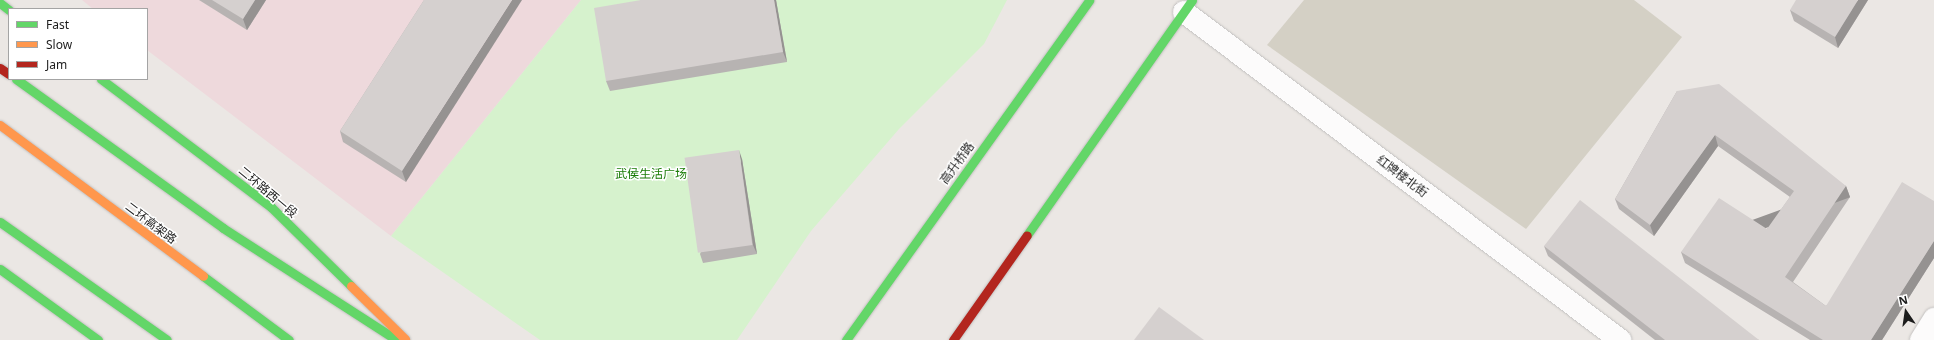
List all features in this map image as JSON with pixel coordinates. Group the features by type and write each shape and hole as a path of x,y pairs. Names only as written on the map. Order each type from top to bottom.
{"main road":[{"name":"高升桥路","path":"846,340 1089,0"},
{"path":"954,340 1188,6"},
{"path":"17,80 224,228 397,340"},
{"name":"二环路西一段","path":"102,80 271,207 406,340"},
{"name":"二环高架路","path":"0,125 289,340"},
{"path":"0,222 167,340"},
{"path":"0,269 98,340"}],"street":[{"name":"红牌楼北街","path":"1188,6 1620,340"},
{"path":"1922,340 1934,319"}],"shaded area":[{"path":"82,0 581,0 391,236 148,51 148,8 92,8"},
{"path":"1304,0 1634,0 1682,37 1526,229 1267,45"}],"green space":[{"name":"武侯生活广场","path":"581,0 1007,0 984,44 899,129 811,231 737,340 540,340 391,236"}],"building":[{"path":"212,0 255,0 243,19"},
{"path":"424,0 512,0 402,171 340,131"},
{"path":"641,0 774,0 783,52 606,81 594,8"},
{"path":"1796,0 1858,0 1835,37 1790,10"},
{"path":"1719,84 1846,186 1785,277 1826,306 1902,182 1934,201 1934,241 1871,340 1823,340 1681,252 1719,198 1767,229 1794,191 1715,135 1650,225 1615,199 1677,91"},
{"path":"739,150 752,245 698,253 685,158"},
{"path":"1580,200 1759,340 1665,340 1544,246"},
{"path":"1159,307 1204,340 1134,340"}],"traffic: fast":[{"path":"846,340 1089,0"},
{"path":"1027,235 1192,0"},
{"path":"0,3 8,9"},
{"path":"17,80 223,228 397,340"},
{"path":"102,80 271,207 351,286"},
{"path":"0,222 167,340"},
{"path":"0,269 98,340"},
{"path":"203,276 289,340"}],"traffic: slow":[{"path":"0,125 203,276"},
{"path":"351,286 405,339"}],"traffic: jam":[{"path":"0,68 8,73"},
{"path":"953,340 1027,235"}]}
